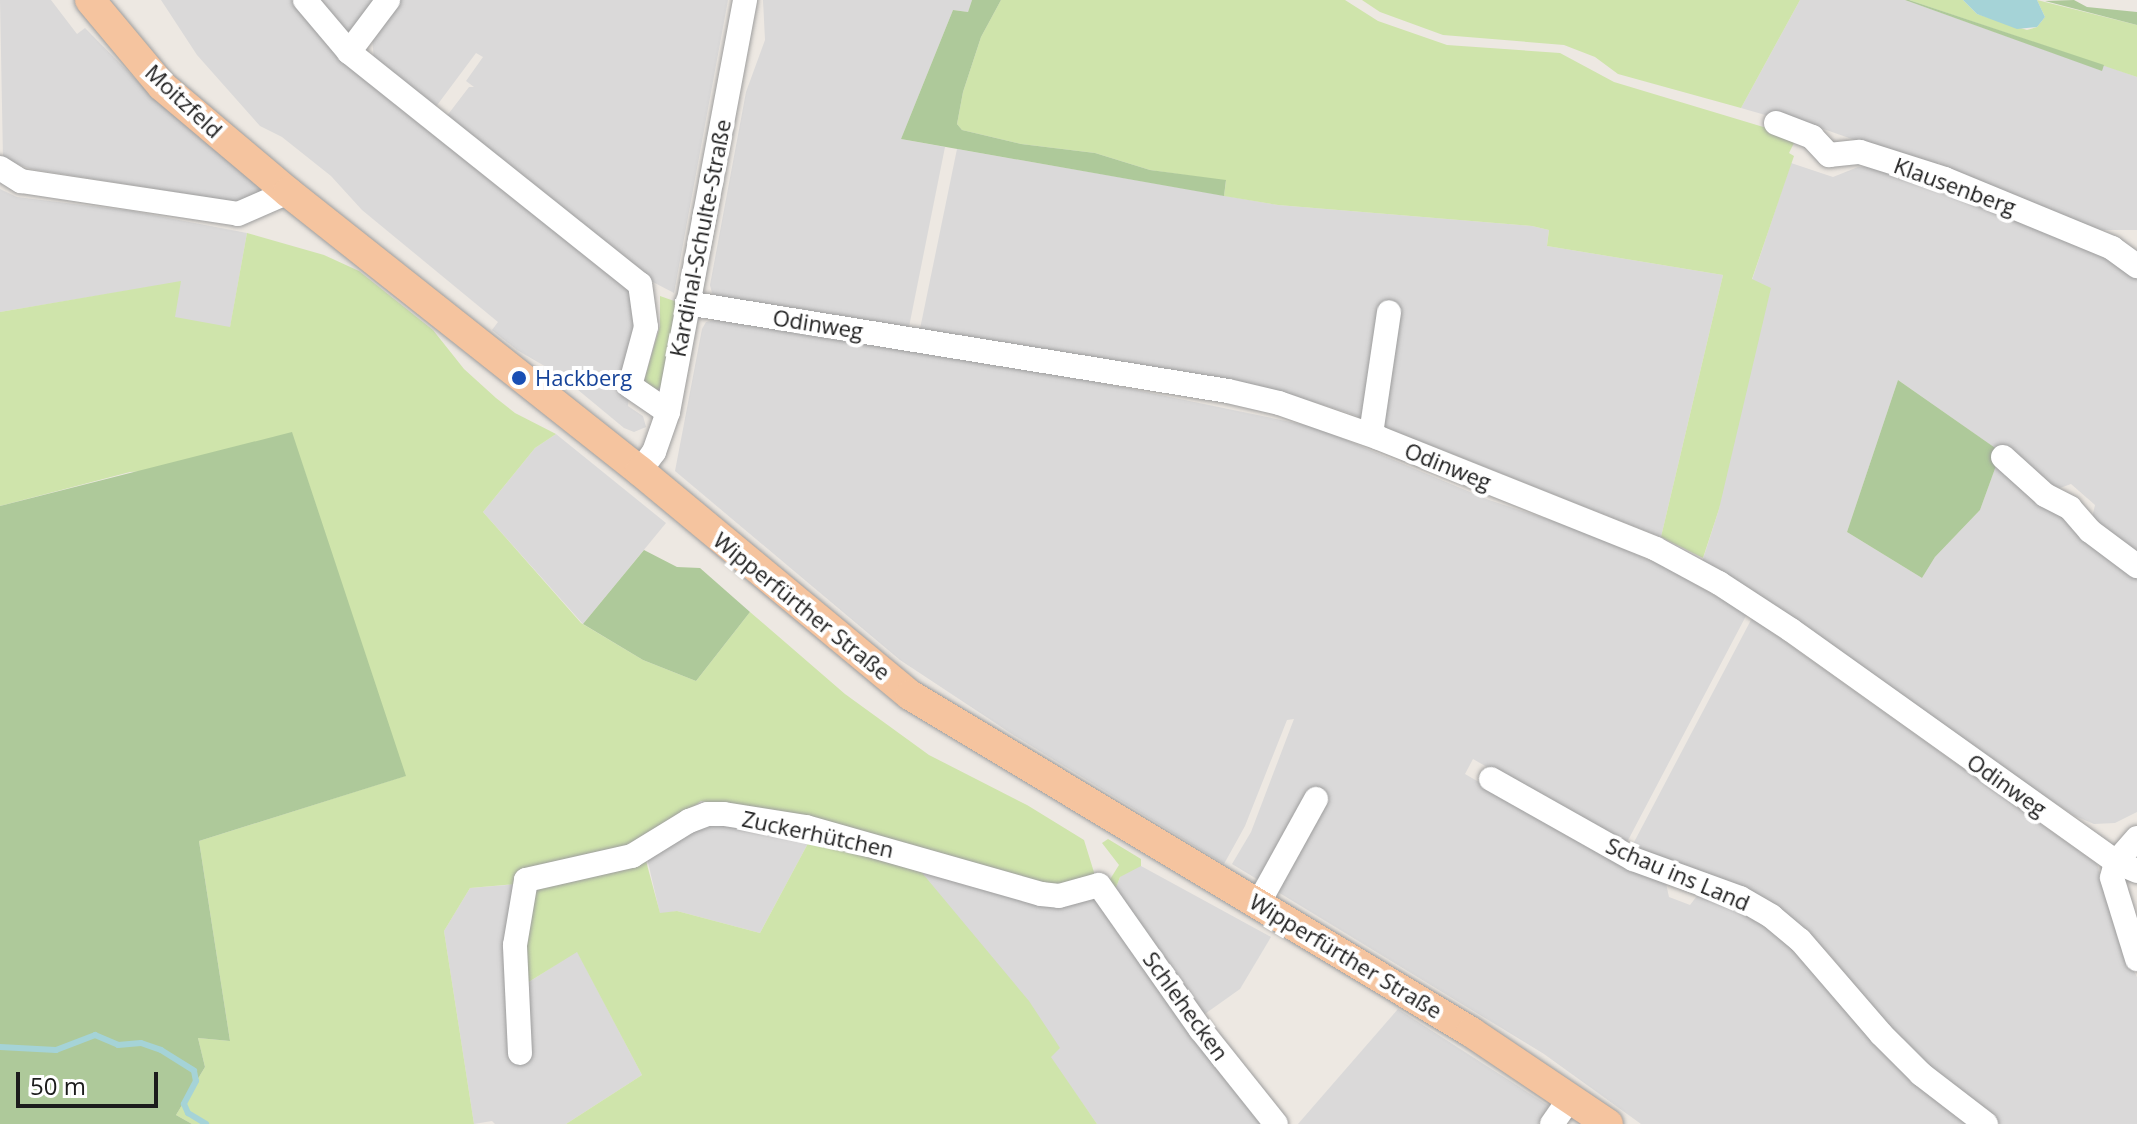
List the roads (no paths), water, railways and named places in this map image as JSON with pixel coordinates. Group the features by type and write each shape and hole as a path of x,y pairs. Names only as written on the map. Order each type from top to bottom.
{"main road":[{"name":"Moitzfeld","path":"90,0 162,86 288,192"},
{"name":"Wipperfürther Straße","path":"288,192 640,471 910,695 1471,1032 1608,1124"}],"street":[{"path":"305,0 349,52 640,284 646,327 630,386 668,412"},
{"path":"349,52 388,0"},
{"name":"Kardinal-Schulte-Straße","path":"640,471 654,452 668,412 745,0"},
{"name":"Klausenberg","path":"1776,123 1812,137 1829,155 1860,152 1932,175 2112,248 2137,266"},
{"path":"0,168 21,181 238,214 288,192"},
{"path":"2112,248 2137,238"},
{"name":"Odinweg","path":"687,303 1228,391 1279,403 1371,434 1656,549 1719,583 1791,630 2126,867"},
{"path":"1371,434 1389,312"},
{"path":"2003,457 2045,495 2070,508 2090,531 2137,566"},
{"name":"Schau ins Land","path":"1491,779 1633,859 1740,898 1771,916 1829,971 1881,1034 1921,1074 1986,1124"},
{"path":"1258,904 1316,799"},
{"name":"Zuckerhütchen","path":"520,1053 515,945 526,880 632,856 689,821 707,814 806,827 1041,894 1059,896 1099,885"},
{"path":"2137,838 2126,867 2112,878 2137,959"},
{"name":"Schlehecken","path":"1099,885 1201,1030 1276,1124"},
{"path":"1552,1124 1571,1097"}],"water":[{"path":"1963,0 2037,0 2045,17 2037,27 2017,29 1977,14"}],"waterway":[{"path":"0,1047 56,1050 95,1035 118,1045 141,1043 161,1050 194,1071 196,1081 184,1104 188,1113 206,1124"}],"place":[{"name":"Hackberg","path":"519,378"}]}
